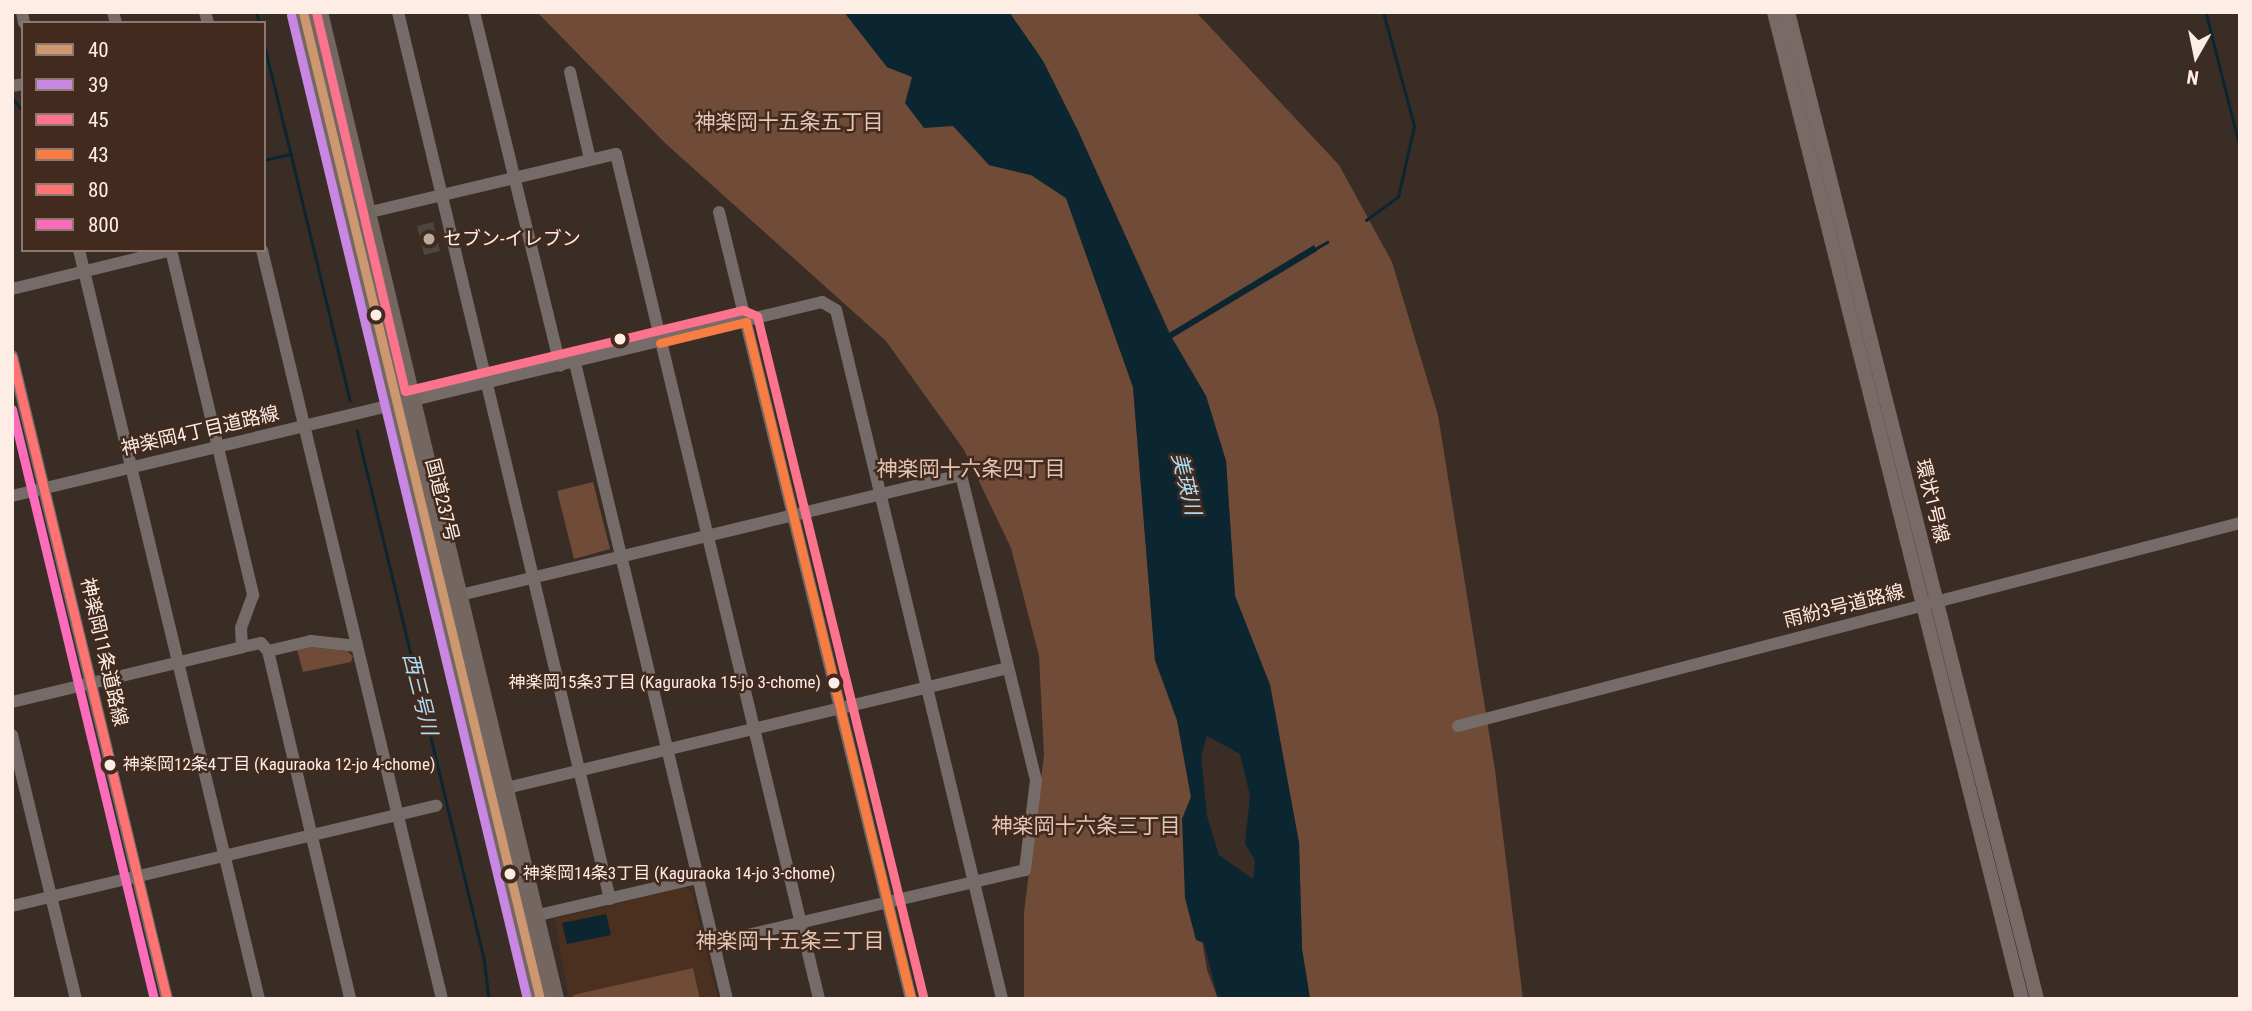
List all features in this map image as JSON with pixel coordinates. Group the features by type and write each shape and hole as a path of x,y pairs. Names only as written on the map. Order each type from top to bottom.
{"highway":[{"name":"国道237号","path":"315,14 404,404 454,596 531,917 555,999"},
{"name":"国道237号","path":"531,917 540,999"}],"main road":[{"name":"環状1号線","path":"1774,12 2037,999"},
{"name":"環状1号線","path":"1788,12 1930,603 2021,999"}],"street":[{"path":"398,12 610,899"},
{"path":"474,12 517,177 560,366"},
{"path":"570,72 590,159"},
{"path":"359,214 615,154 819,999"},
{"path":"719,212 911,999"},
{"path":"79,252 259,999"},
{"path":"12,289 164,252"},
{"path":"172,252 253,595 240,628 242,647"},
{"path":"262,252 442,999"},
{"name":"神楽岡4丁目道路線","path":"12,496 822,302 836,310 1002,999"},
{"name":"神楽岡11条道路線","path":"12,356 167,999"},
{"path":"575,363 727,999"},
{"path":"454,596 961,475 1036,780 1025,870 713,943"},
{"name":"雨紛3号道路線","path":"1458,726 2240,523"},
{"path":"268,651 311,641 356,646"},
{"path":"12,702 261,643 268,651 350,999"},
{"path":"499,789 1008,668"},
{"path":"12,735 76,999"},
{"path":"12,906 436,806"},
{"path":"531,917 697,878"}],"shaded area":[{"path":"537,12 844,12 887,67 912,77 989,165 1031,175 1066,198 1133,387 1155,660 1177,720 1191,797 1182,819 1207,970 1218,999 1024,999 1024,912 1044,755 1039,656 1011,548 964,450 886,341 665,143"},
{"path":"1009,12 1196,12 1339,165 1392,262 1438,415 1495,770 1523,999 1310,999 1302,949 1299,843 1270,685 1235,596 1226,461 1206,396 1172,338 1078,131 1043,61"},
{"path":"593,482 610,549 574,559 557,491"},
{"path":"310,647 347,651 353,656 351,662 303,672 297,650"},
{"path":"685,887 692,892 718,999 569,999 555,919"},
{"path":"693,968 700,999 574,999 573,995"}],"water":[{"name":"美瑛川","path":"844,12 1009,12 1043,61 1078,131 1169,333 1314,245 1317,251 1172,338 1206,396 1226,461 1235,596 1270,685 1299,843 1302,949 1310,999 1218,999 1204,943 1196,940 1185,898 1182,819 1191,797 1177,720 1155,660 1133,387 1066,198 1031,175 989,165 953,126 924,128 905,103 912,77 887,67","holes":["1207,736 1240,754 1250,796 1245,843 1255,861 1253,879 1219,855 1207,816 1201,756"]},
{"path":"606,914 611,935 567,944 562,923"}],"building":[{"name":"セブン-イレブン","path":"433,222 440,251 424,255 417,226"}],"waterway":[{"path":"257,12 259,21"},
{"path":"1366,220 1398,197 1414,126 1383,12"},
{"path":"2206,12 2240,146"},
{"path":"266,51 291,154"},
{"name":"西三号川","path":"13,99 21,109"},
{"name":"西三号川","path":"266,160 291,154 350,400"},
{"path":"1315,249 1327,242"},
{"name":"西三号川","path":"357,430 484,958 489,999"}],"transit line":[{"name":"40","path":"303,12 540,999"},
{"name":"45","path":"316,12 405,391 743,310 757,316 923,996"},
{"name":"39","path":"291,15 527,999"},
{"name":"43","path":"660,343 746,322 911,999"},
{"name":"80","path":"12,357 167,999"},
{"name":"800","path":"12,409 154,999"}],"place":[{"name":"セブン-イレブン","path":"429,239"},
{"name":"神楽岡15条3丁目 (Kaguraoka 15-jo 3-chome)","path":"834,683"},
{"name":"神楽岡12条4丁目 (Kaguraoka 12-jo 4-chome)","path":"110,765"},
{"name":"神楽岡14条3丁目 (Kaguraoka 14-jo 3-chome)","path":"510,874"}],"district":[{"name":"神楽岡十五条五丁目","path":"789,122"},
{"name":"神楽岡十六条四丁目","path":"971,469"},
{"name":"神楽岡十六条三丁目","path":"1086,826"},
{"name":"神楽岡十五条三丁目","path":"790,941"}]}
